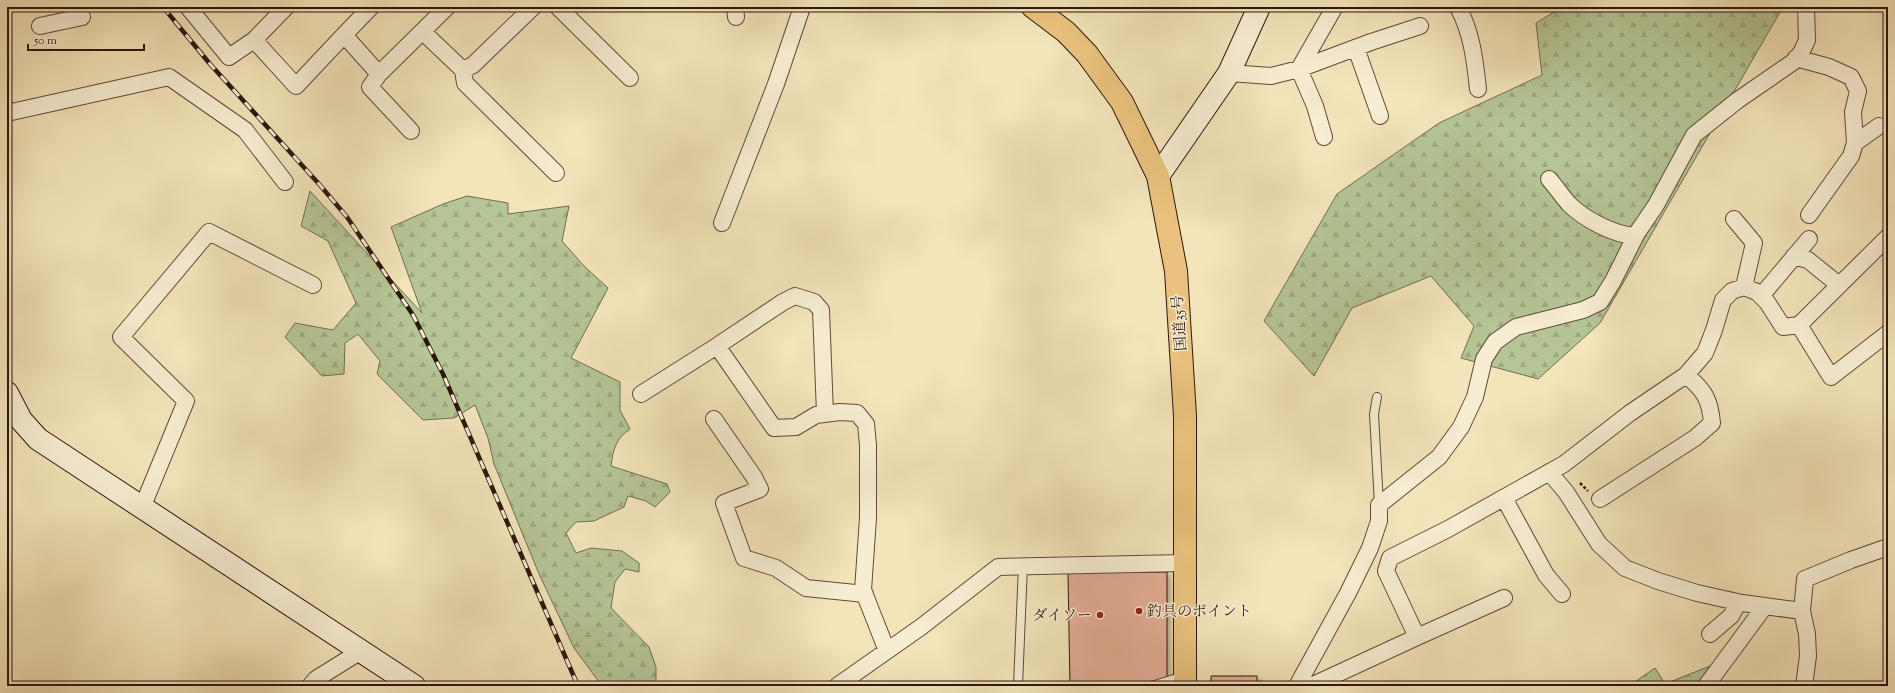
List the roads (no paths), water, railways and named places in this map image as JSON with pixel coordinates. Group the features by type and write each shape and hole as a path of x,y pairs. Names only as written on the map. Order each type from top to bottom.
{"highway":[{"name":"国道35号","path":"1033,7 1066,32 1087,54 1122,102 1158,176 1176,271 1185,416 1185,681"}],"street":[{"path":"40,26 82,17 78,7"},
{"path":"188,7 228,57 254,40 286,7"},
{"path":"254,40 296,86 371,7"},
{"path":"411,131 370,86 379,74 447,7"},
{"path":"463,70 473,65 533,7"},
{"path":"558,7 630,78"},
{"path":"722,223 776,84 802,7"},
{"path":"1158,176 1229,73 1259,7"},
{"path":"1458,7 1464,18 1473,48 1478,89"},
{"path":"1297,686 1348,593 1370,548 1379,521 1379,505 1439,457 1461,427 1475,398 1484,359 1495,342 1516,327 1583,310 1600,302 1613,281 1635,236 1656,205 1694,135 1738,100 1796,58 1807,40 1806,7"},
{"path":"1299,69 1334,8"},
{"path":"1229,73 1271,76 1299,69 1420,26"},
{"path":"423,32 463,70 465,84 556,173"},
{"path":"344,36 379,74"},
{"path":"1356,48 1380,116"},
{"path":"1796,58 1829,67 1851,77 1858,91 1853,112 1855,143 1851,156 1809,215"},
{"path":"1299,69 1315,106 1324,137"},
{"path":"7,113 169,77 245,130 285,182"},
{"path":"1855,143 1878,126"},
{"path":"1549,179 1569,204 1589,218 1608,229 1623,235 1635,236"},
{"path":"1734,219 1754,243 1744,287"},
{"path":"142,508 186,401 121,336 209,232 313,285"},
{"path":"1761,296 1809,238"},
{"path":"1417,637 1386,572 1390,558 1504,498 1564,464 1630,413 1686,375 1705,353 1723,300 1732,291 1744,287 1757,292 1767,302 1783,327 1799,325 1840,285 1886,244"},
{"path":"1794,256 1808,260 1840,285"},
{"path":"641,394 783,302 795,296 814,302 820,310 825,414"},
{"path":"1799,325 1831,377 1888,333"},
{"path":"717,346 774,428 796,426 816,415 825,414 857,413 866,424 868,518 863,590 887,651"},
{"path":"1600,499 1695,438 1712,423 1711,408 1702,389 1686,375"},
{"path":"7,393 21,420 38,439 414,686"},
{"path":"714,419 760,489 724,503 744,558 776,568 806,588 865,594"},
{"path":"1549,472 1566,492 1599,544 1625,568 1658,581 1738,603 1802,611"},
{"path":"1504,498 1546,575 1562,594"},
{"path":"1804,686 1808,656 1807,634 1802,611 1805,579 1888,547"},
{"path":"840,685 921,627 998,567 1024,565 1184,563"},
{"path":"1311,686 1504,598"},
{"path":"1710,634 1731,616 1738,603"},
{"path":"1706,686 1765,606"},
{"path":"310,686 316,679 361,651"}],"lane":[{"path":"1377,396 1374,414 1379,505"},
{"path":"1018,686 1024,565"},
{"path":"1151,686 1185,681"}],"railway":[{"path":"163,7 210,64 347,217 413,315 443,374 578,686"}],"place":[{"name":"釣具のポイント","path":"1139,611"},
{"name":"ダイソー","path":"1100,615"}]}
